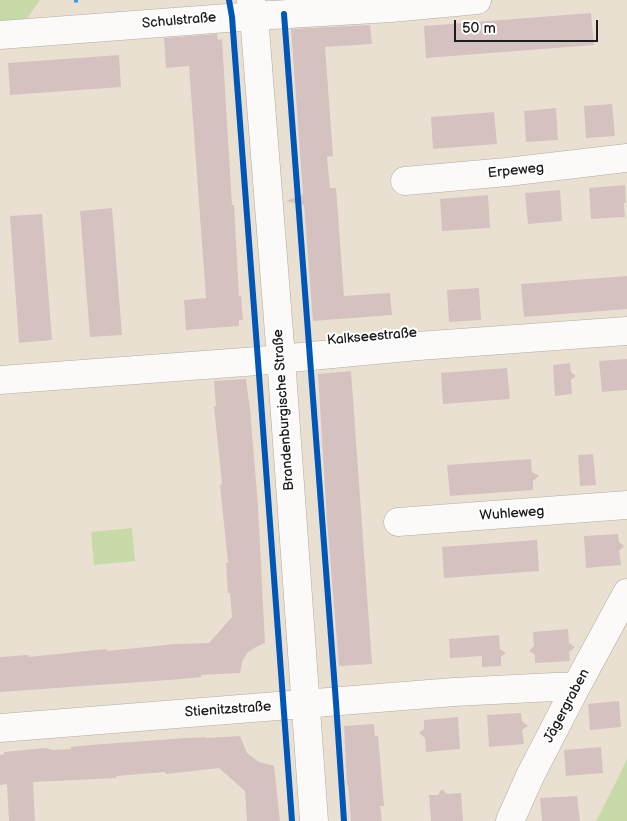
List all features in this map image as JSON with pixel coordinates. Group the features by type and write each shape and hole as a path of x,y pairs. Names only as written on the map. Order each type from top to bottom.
{"street":[{"name":"Schulstraße","path":"0,34 252,8 391,8 477,0"},
{"name":"Brandenburgische Straße","path":"252,8 281,358 314,821"},
{"name":"Erpeweg","path":"406,181 507,172 627,158"},
{"name":"Kalkseestraße","path":"0,380 627,331"},
{"name":"Wuhleweg","path":"398,522 627,506"},
{"name":"Jägergraben","path":"510,821 530,776 627,593"},
{"name":"Stienitzstraße","path":"0,728 454,692 576,687"}],"green space":[{"path":"0,0 40,0 26,20 0,22"},
{"path":"132,528 135,561 94,565 91,532"},
{"path":"627,759 627,821 596,821 615,784"}],"building":[{"path":"591,13 594,45 426,58 424,26"},
{"path":"370,25 372,44 325,47 333,156 327,157 330,188 336,188 344,296 390,293 392,315 313,321 304,205 286,201 303,194 291,29"},
{"path":"217,34 218,40 222,39 232,205 234,205 239,296 241,296 243,320 239,320 239,326 186,330 184,300 206,298 189,66 166,68 164,38"},
{"path":"119,55 121,87 10,95 8,63"},
{"path":"612,104 615,136 586,138 584,106"},
{"path":"556,108 558,140 526,142 524,111"},
{"path":"494,112 497,144 433,149 431,117"},
{"path":"625,185 625,217 591,219 589,188"},
{"path":"560,190 562,221 528,224 525,193"},
{"path":"488,195 490,228 442,231 440,199"},
{"path":"112,208 122,335 90,337 80,211"},
{"path":"42,214 52,340 19,343 10,216"},
{"path":"627,276 627,309 524,317 521,284"},
{"path":"479,288 481,320 449,322 447,290"},
{"path":"627,359 627,390 602,392 599,361"},
{"path":"570,363 571,372 576,376 571,380 572,394 555,396 553,365"},
{"path":"507,368 510,399 443,404 441,373"},
{"path":"351,371 372,664 339,666 327,521 318,374"},
{"path":"246,379 258,506 265,643 247,653 242,662 240,673 0,692 0,657 28,655 29,657 107,649 107,651 175,644 209,643 232,617 230,593 228,593 226,563 228,563 220,485 222,484 214,406 216,406 214,381"},
{"path":"593,454 596,485 580,486 578,455"},
{"path":"531,459 532,472 539,476 533,481 533,490 450,496 447,465"},
{"path":"618,534 619,542 624,546 619,551 621,565 586,568 584,536"},
{"path":"537,540 539,571 444,578 442,547"},
{"path":"568,629 569,643 575,647 569,652 570,661 535,663 535,655 529,651 534,646 533,632"},
{"path":"499,635 500,649 506,653 501,657 501,666 482,667 482,656 450,658 449,639"},
{"path":"619,701 621,727 590,730 588,704"},
{"path":"521,713 522,721 528,726 522,730 524,744 489,747 487,715"},
{"path":"458,717 460,749 426,752 425,738 419,733 424,729 424,720"},
{"path":"374,724 375,736 378,736 384,806 380,806 382,821 351,821 344,726"},
{"path":"240,736 247,753 259,762 274,766 280,821 247,821 245,791 219,768 166,774 165,772 117,776 116,778 33,782 35,821 9,821 7,784 0,785 0,755 4,754 4,752 46,748 53,750 71,749 71,747 90,745 186,738"},
{"path":"601,747 603,773 566,776 564,750"},
{"path":"442,789 447,794 461,793 463,821 431,821 429,795 438,795"},
{"path":"577,796 580,821 542,821 540,798"}],"cycle path":[{"path":"229,0 232,17 292,821"},
{"path":"284,14 344,821"}]}
